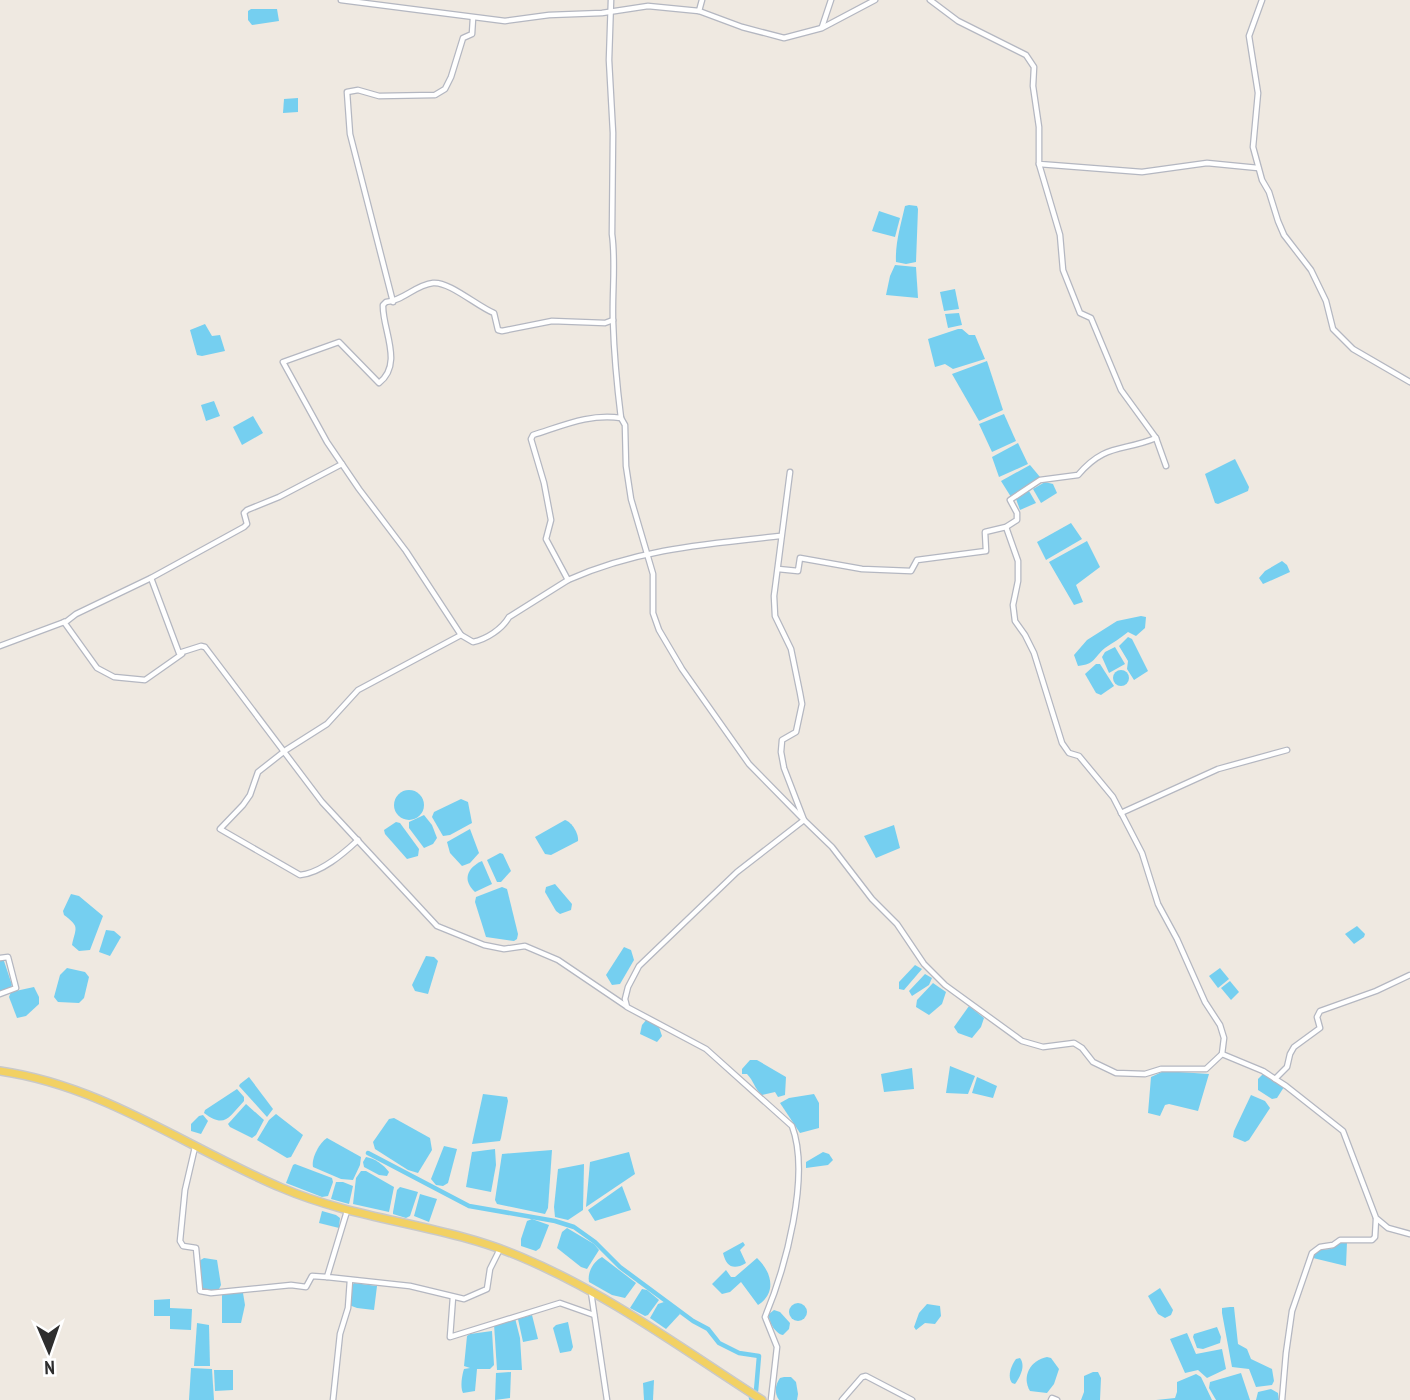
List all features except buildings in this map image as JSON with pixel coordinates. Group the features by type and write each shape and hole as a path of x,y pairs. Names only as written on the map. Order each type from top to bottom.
{"main road":[{"path":"0,1071 45,1080 93,1095 282,1188 347,1211 445,1232 521,1257 591,1291 762,1400"}],"street":[{"path":"341,0 511,21 648,6 699,11 742,27 784,38 822,28 875,0"},
{"path":"397,7 398,0"},
{"path":"611,0 609,87 613,133 613,320 621,418 625,425 626,466 631,499 653,574 653,613 659,630 682,669 749,764 832,847 872,899 897,924 924,964 945,985 1022,1041 1043,1047 1074,1042 1101,1067 1116,1073 1145,1074 1161,1069 1206,1069 1222,1054 1224,1038 1220,1025 1205,1002 1158,904 1142,853 1113,797 1079,755 1069,753 1062,743 1034,653 1015,621 1013,606 1018,581 1018,561 1006,527"},
{"path":"699,11 702,0"},
{"path":"822,28 831,0"},
{"path":"930,0 958,21 1026,55 1034,67 1039,164 1051,202 1053,220 1060,235 1063,270 1080,313 1091,318 1121,390 1156,438 1166,466"},
{"path":"1262,0 1249,36 1258,93 1253,147 1258,168 1284,235 1311,270 1326,301 1334,329 1353,349 1410,382"},
{"path":"393,302 349,134 347,92 358,90 379,96 435,95 445,89 451,77 463,38 472,34 473,18"},
{"path":"1039,164 1142,172 1207,163 1258,168"},
{"path":"613,320 605,323 552,321 502,331 498,330 494,313 451,289 433,283 383,305 391,355 389,369 379,383 340,342 283,362 342,464 406,551 461,635 473,642 505,625 509,617 568,580 598,566 646,553 782,536"},
{"path":"568,580 546,539 551,520 531,439 533,435 580,419 605,416 621,418"},
{"path":"778,569 799,571 800,558 862,569 911,571 917,560 986,551 985,532 1006,527 1017,520 1017,513 1010,500 1040,480 1078,475 1087,464 1107,450 1156,438"},
{"path":"0,646 64,622 151,578 244,527 247,524 244,513 247,510 279,497 342,464"},
{"path":"790,472 774,596 775,616 791,649 802,704 796,732 782,740 781,752 804,820"},
{"path":"151,578 179,653 182,653"},
{"path":"64,622 96,668 114,677 145,680 182,653 205,647 322,802 437,926 484,945 505,949 525,946 558,960 627,1007 706,1049 792,1126 800,1158 800,1179 792,1230 765,1317 777,1347 771,1400"},
{"path":"358,840 345,853 309,874 300,874 220,829 250,795 258,772 284,751 327,724 358,690 461,635"},
{"path":"1121,813 1218,769 1287,750"},
{"path":"627,1007 625,999 628,987 639,965 737,872 804,820"},
{"path":"0,958 8,957 16,988 0,994"},
{"path":"1275,1079 1287,1067 1294,1047 1320,1028 1317,1017 1320,1011 1376,991 1410,975"},
{"path":"1222,1054 1263,1071 1343,1130 1376,1218 1376,1237 1372,1240 1340,1240 1311,1253 1292,1311 1282,1400"},
{"path":"196,1146 185,1190 180,1241 183,1245 196,1248 200,1291 211,1293 291,1285 306,1287 312,1276 410,1286 464,1299 487,1289 490,1269 500,1249"},
{"path":"327,1277 347,1211"},
{"path":"1376,1218 1388,1228 1410,1234"},
{"path":"333,1400 340,1334 348,1308 350,1280"},
{"path":"591,1291 607,1400"},
{"path":"453,1297 450,1337 560,1303 594,1315"},
{"path":"842,1400 862,1377 866,1376 912,1400"}],"water":[{"path":"277,9 279,21 252,25 248,20 248,11"},
{"path":"298,98 298,112 283,113 284,99"},
{"path":"905,206 917,206 918,209 916,262 906,264 896,262 896,255"},
{"path":"879,211 900,218 895,237 872,231"},
{"path":"895,265 916,267 918,298 886,295"},
{"path":"955,289 959,309 944,311 940,292"},
{"path":"959,313 962,325 948,328 945,314"},
{"path":"205,324 212,336 220,335 225,351 197,355 190,330"},
{"path":"958,329 975,335 985,359 953,369 945,364 935,367 928,339"},
{"path":"987,361 1003,410 979,421 952,374"},
{"path":"214,401 220,416 206,421 201,405"},
{"path":"1004,414 1016,441 992,452 979,424"},
{"path":"253,416 263,433 242,445 233,427"},
{"path":"1018,443 1028,464 999,477 992,457"},
{"path":"1235,459 1249,487 1248,491 1215,503 1205,474"},
{"path":"1030,465 1040,477 1011,497 1001,481"},
{"path":"1045,482 1053,484 1057,493 1041,503 1033,489"},
{"path":"1029,491 1036,503 1020,510 1016,499"},
{"path":"1071,523 1082,539 1046,560 1037,542"},
{"path":"1087,541 1100,567 1076,585 1083,602 1074,605 1049,562"},
{"path":"1282,561 1290,572 1263,584 1259,578"},
{"path":"1146,617 1145,628 1136,636 1128,632 1091,662 1078,666 1074,655 1087,640 1117,621"},
{"path":"1128,637 1132,639 1148,671 1134,680 1127,669 1128,661 1119,646"},
{"path":"1115,647 1125,664 1109,673 1102,657 1105,652"},
{"path":"1096,664 1100,664 1114,686 1101,695 1096,693 1085,674"},
{"path":"1121,670 1127,672 1127,684 1121,686 1115,684 1113,678 1115,672"},
{"path":"409,790 419,795 424,805 419,815 409,820 399,815 394,805 399,795"},
{"path":"461,799 468,802 472,823 443,836 432,817 434,812"},
{"path":"424,815 437,838 433,844 424,848 409,828 409,822"},
{"path":"565,820 574,829 578,841 551,855 545,854 535,837"},
{"path":"396,822 400,823 419,849 418,856 407,859 385,834 384,830"},
{"path":"894,825 900,848 876,858 864,836"},
{"path":"470,829 479,853 470,863 462,866 450,853 447,842"},
{"path":"500,853 511,871 501,882 497,882 487,860"},
{"path":"482,861 492,884 475,892 468,883 468,875 473,867"},
{"path":"555,884 572,904 571,910 560,914 556,911 545,892 546,887"},
{"path":"502,887 507,889 518,934 514,941 486,937 475,902 476,897"},
{"path":"71,894 79,896 103,916 90,950 79,951 72,945 76,928 63,911"},
{"path":"1357,926 1365,934 1354,944 1345,934"},
{"path":"106,930 114,931 121,937 110,956 99,952"},
{"path":"624,947 631,950 634,960 620,984 612,985 606,975"},
{"path":"426,956 434,957 438,961 428,994 415,991 412,985"},
{"path":"0,960 4,961 12,985 0,991"},
{"path":"915,965 922,969 904,990 899,989 899,982"},
{"path":"67,968 85,972 89,977 84,998 79,1003 58,1002 54,997 60,975"},
{"path":"1220,968 1229,979 1218,988 1209,976"},
{"path":"925,974 932,978 929,985 912,996 909,991"},
{"path":"1230,981 1239,992 1231,1000 1221,988"},
{"path":"933,983 946,992 942,1004 929,1015 916,1007 917,1000"},
{"path":"34,987 39,1004 26,1016 17,1018 9,997 11,992"},
{"path":"969,1006 984,1018 972,1038 958,1033 954,1027"},
{"path":"647,1019 659,1027 662,1036 657,1042 640,1034"},
{"path":"750,1060 757,1060 786,1077 785,1095 778,1097 775,1092 762,1095 759,1092 747,1074 742,1074 742,1069"},
{"path":"950,1066 975,1076 968,1094 946,1093"},
{"path":"912,1068 914,1089 884,1092 881,1074"},
{"path":"1164,1071 1209,1074 1198,1111 1169,1104 1165,1105 1160,1116 1148,1113 1151,1077"},
{"path":"1263,1074 1284,1087 1277,1098 1272,1099 1258,1090 1258,1079"},
{"path":"249,1077 273,1109 267,1117 239,1086"},
{"path":"977,1077 997,1086 993,1098 972,1093"},
{"path":"237,1089 244,1101 226,1119 217,1120 204,1113 205,1110"},
{"path":"483,1094 507,1097 501,1138 500,1141 472,1144"},
{"path":"814,1094 819,1103 819,1128 800,1133 780,1103 789,1098"},
{"path":"1251,1095 1265,1101 1270,1108 1245,1142 1233,1137"},
{"path":"246,1104 264,1120 252,1138 228,1124"},
{"path":"276,1114 303,1135 291,1157 287,1158 257,1140 269,1120"},
{"path":"203,1115 208,1121 201,1134 191,1131 191,1124"},
{"path":"394,1118 430,1138 432,1150 418,1173 408,1170 375,1149 373,1142 389,1119"},
{"path":"327,1138 361,1157 353,1180 341,1179 313,1167 313,1159"},
{"path":"444,1146 457,1149 448,1183 443,1186 436,1185 431,1179"},
{"path":"495,1149 496,1165 491,1192 466,1187 472,1152"},
{"path":"552,1150 548,1208 545,1214 497,1204 495,1200 502,1154"},
{"path":"629,1152 635,1174 586,1207 590,1162"},
{"path":"823,1152 829,1154 833,1160 828,1165 806,1168 806,1162"},
{"path":"366,1157 384,1167 389,1172 387,1176 364,1167"},
{"path":"295,1164 332,1178 328,1196 322,1197 286,1183"},
{"path":"584,1164 583,1210 568,1220 555,1217 558,1169"},
{"path":"361,1171 366,1171 394,1187 389,1212 353,1204 356,1178"},
{"path":"336,1182 353,1186 349,1204 331,1199"},
{"path":"622,1186 631,1210 595,1221 588,1210"},
{"path":"400,1187 418,1192 410,1216 406,1218 393,1214 397,1190"},
{"path":"420,1194 437,1199 429,1222 414,1216"},
{"path":"322,1211 340,1218 339,1228 319,1223"},
{"path":"532,1219 549,1225 540,1248 536,1251 521,1246 527,1221"},
{"path":"567,1228 594,1244 599,1250 587,1269 557,1248 562,1232"},
{"path":"1344,1241 1347,1242 1346,1266 1313,1258 1313,1253 1317,1250 1331,1249"},
{"path":"743,1242 745,1245 740,1250 746,1263 737,1267 731,1266 723,1253"},
{"path":"602,1257 636,1283 625,1298 612,1295 589,1282 592,1267"},
{"path":"204,1258 217,1260 221,1285 218,1291 202,1290 199,1261"},
{"path":"757,1258 766,1270 770,1282 768,1295 758,1305 741,1282 730,1292 722,1294 712,1284 726,1270 731,1277 735,1277"},
{"path":"354,1283 377,1286 374,1310 349,1305"},
{"path":"1160,1288 1173,1310 1171,1315 1165,1318 1158,1314 1148,1296"},
{"path":"642,1289 659,1300 645,1316 630,1308"},
{"path":"243,1293 245,1305 241,1323 222,1323 222,1294"},
{"path":"170,1299 170,1308 192,1309 191,1330 170,1329 170,1316 154,1316 154,1300"},
{"path":"664,1302 673,1306 680,1314 666,1329 650,1318 658,1304"},
{"path":"798,1303 806,1308 807,1312 802,1320 798,1321 790,1316 789,1312 794,1304"},
{"path":"927,1304 940,1306 941,1316 935,1324 925,1323 916,1330 914,1327 919,1313"},
{"path":"1234,1307 1238,1344 1247,1349 1251,1359 1272,1369 1272,1385 1256,1387 1249,1369 1232,1367 1222,1308"},
{"path":"774,1310 780,1312 790,1323 789,1329 783,1335 775,1330 770,1321 769,1314"},
{"path":"532,1315 538,1339 523,1342 518,1319"},
{"path":"515,1318 520,1338 522,1370 497,1370 494,1324"},
{"path":"568,1322 573,1347 571,1351 560,1353 553,1328"},
{"path":"197,1323 209,1325 210,1366 194,1366"},
{"path":"1217,1327 1220,1343 1203,1349 1197,1348 1194,1334"},
{"path":"492,1331 494,1365 490,1369 477,1369 475,1391 463,1393 463,1372 464,1369 470,1368 464,1366 467,1336"},
{"path":"1187,1333 1196,1354 1222,1349 1226,1369 1207,1378 1198,1370 1185,1373 1170,1339"},
{"path":"1020,1358 1022,1368 1015,1384 1012,1383 1010,1371 1016,1359"},
{"path":"1051,1358 1059,1369 1054,1384 1047,1393 1030,1391 1027,1385 1029,1370 1036,1361"},
{"path":"191,1368 212,1369 214,1400 189,1400"},
{"path":"214,1370 233,1370 233,1390 215,1391"},
{"path":"511,1372 510,1398 495,1400 496,1373"},
{"path":"1098,1372 1101,1378 1100,1400 1081,1400 1084,1376"},
{"path":"1241,1373 1250,1400 1216,1400 1209,1388 1210,1382"},
{"path":"1196,1374 1201,1377 1212,1400 1156,1400 1175,1398 1177,1382"},
{"path":"784,1377 791,1377 796,1382 797,1400 779,1400 777,1397 777,1383"},
{"path":"654,1380 653,1400 644,1400 643,1383"},
{"path":"1271,1389 1278,1393 1279,1400 1256,1400 1258,1392"}],"waterway":[{"path":"368,1153 469,1206 555,1221 574,1227 595,1242 620,1267 708,1329 719,1343 739,1353 759,1356 756,1391"}]}
